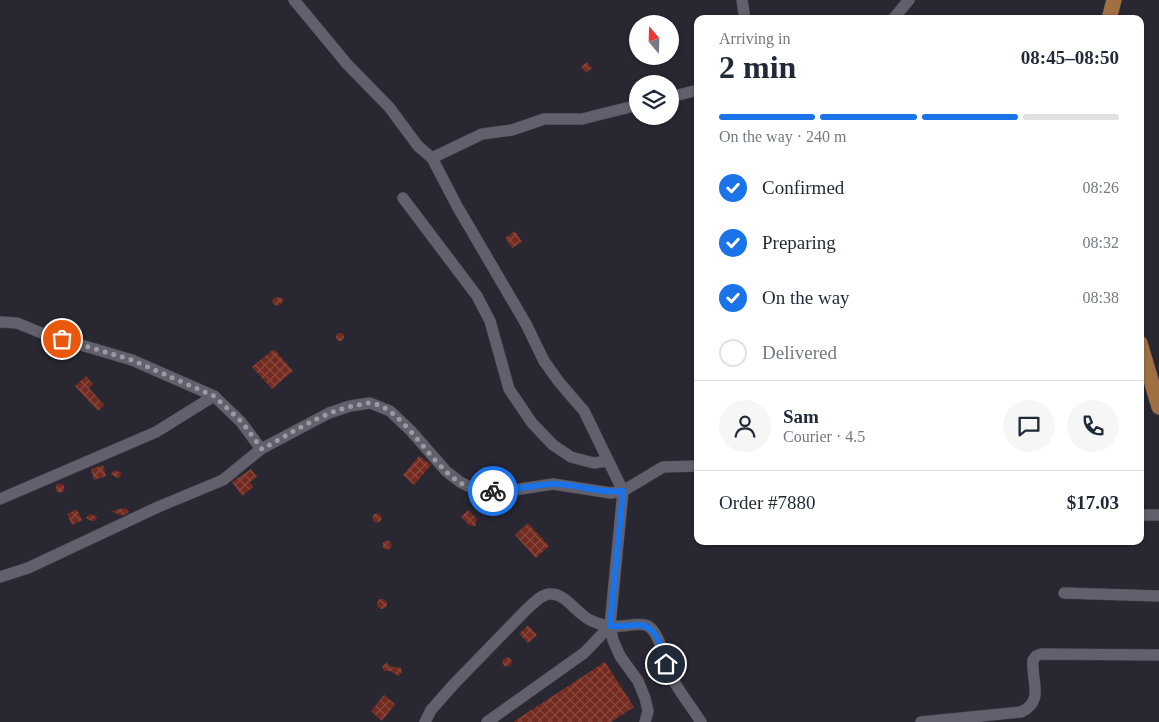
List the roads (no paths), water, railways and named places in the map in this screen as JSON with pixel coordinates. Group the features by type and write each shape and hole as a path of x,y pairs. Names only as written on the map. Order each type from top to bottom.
{"main road":[{"path":"1110,15 1114,0"},
{"path":"1144,356 1159,407"}],"street":[{"path":"294,0 347,64 389,107 418,146 432,158 457,206 526,324 544,361 584,411 623,491 610,626 613,640 620,656 638,681 645,698 648,711 644,722"},
{"path":"742,0 744,15"},
{"path":"896,15 909,0"},
{"path":"679,95 694,91"},
{"path":"432,158 482,134 512,130 544,119 582,119 629,107"},
{"path":"403,198 477,296 490,321 509,389 532,423 553,445 571,457 594,463 607,461"},
{"path":"0,322 17,323 44,334 132,360 214,396 242,422 262,449"},
{"path":"0,499 156,432 214,396"},
{"path":"0,577 28,568 150,511 223,480 262,449 329,413 350,406 370,403 390,411 411,431 446,471 460,482 474,489 514,490 553,484 611,493 623,491 663,467 694,466"},
{"path":"1144,515 1159,515"},
{"path":"425,722 432,710 454,684 526,610 538,599 553,593 560,596 590,620 610,626 640,624 648,626 655,634 672,677 701,722"},
{"path":"1064,593 1159,596"},
{"path":"488,722 584,653 610,626"},
{"path":"922,722 1021,712 1030,707 1035,693 1033,660 1041,654 1159,655"}]}
